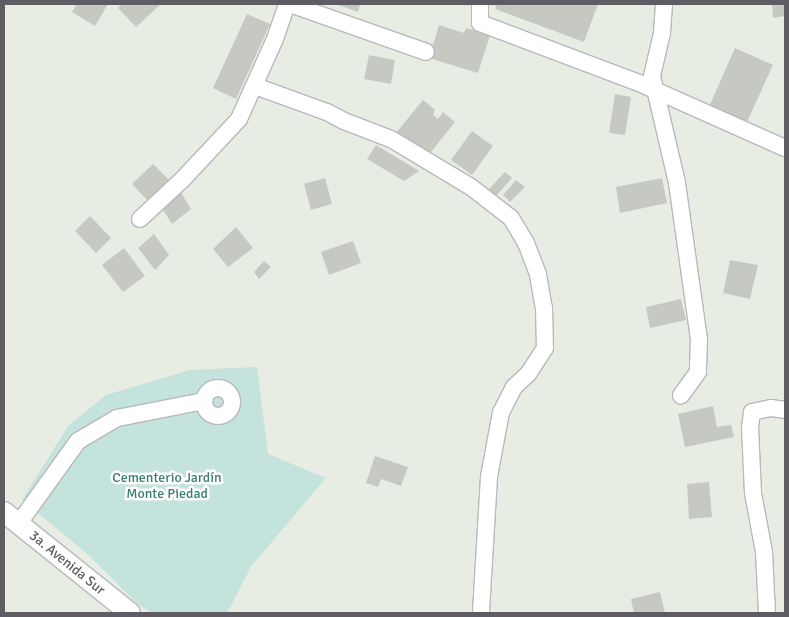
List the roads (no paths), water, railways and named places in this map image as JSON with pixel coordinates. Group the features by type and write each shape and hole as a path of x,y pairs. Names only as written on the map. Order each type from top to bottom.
{"street":[{"path":"140,218 182,180 239,119 255,86 288,4 426,52"},
{"path":"480,4 480,23 639,83 785,146"},
{"path":"664,4 662,33 652,76 677,183 700,339 698,372 681,395"},
{"path":"255,86 326,112 391,139 471,188 511,218 526,243 538,275 544,308 545,348 528,374 514,387 502,412 489,478 481,613"},
{"path":"11,518 78,441 117,418 204,401"},
{"path":"767,613 764,552 752,493 750,428 752,412 771,408 785,410"},
{"name":"3a. Avenida Sur","path":"11,518 130,613"}],"park label":[{"name":"Cementerio Jardín Monte Piedad","path":"167,486"}]}
